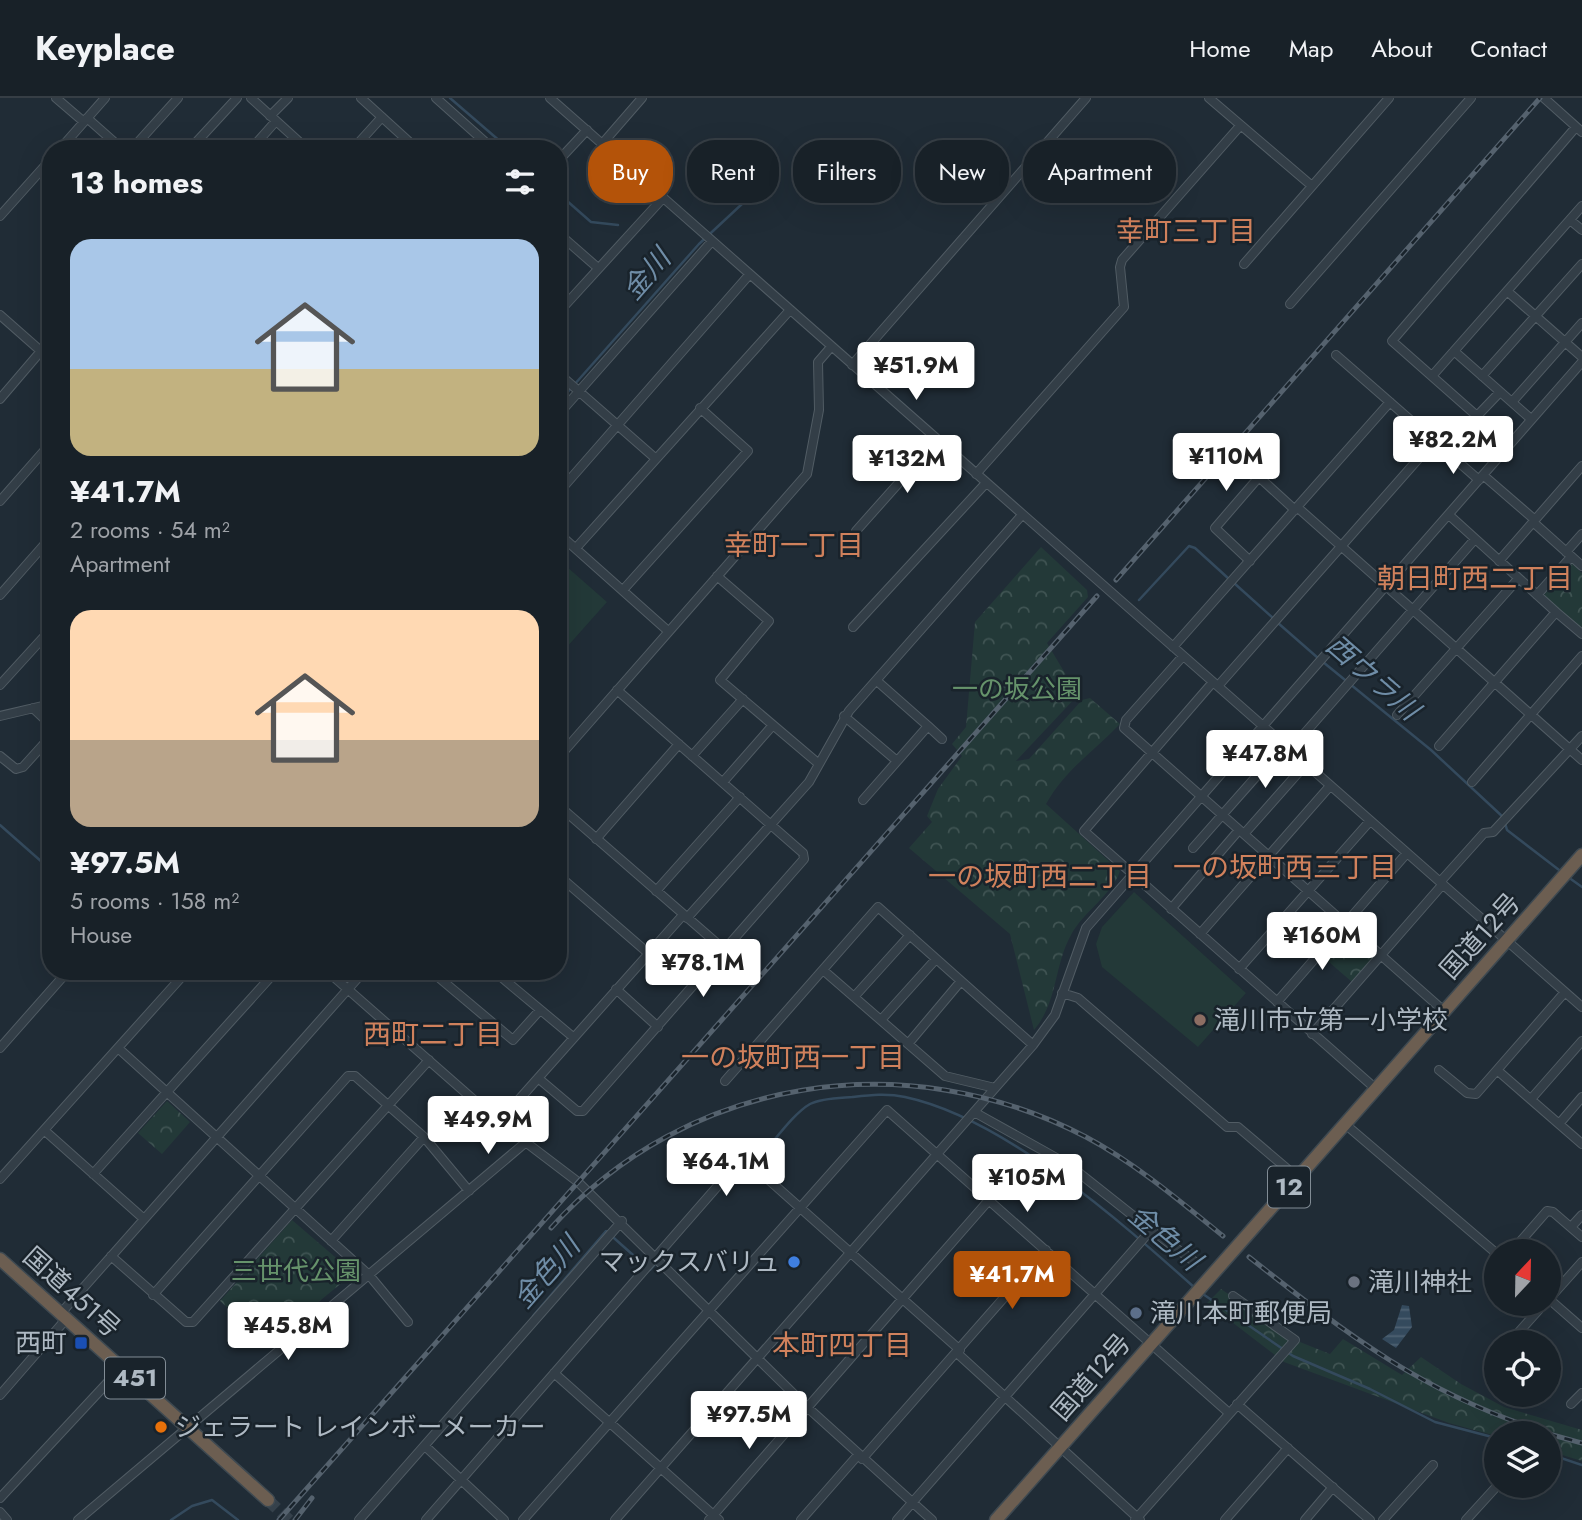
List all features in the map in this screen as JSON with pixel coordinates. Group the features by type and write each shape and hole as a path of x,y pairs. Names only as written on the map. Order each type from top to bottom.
{"highway":[{"name":"国道12号","path":"996,1520 1582,855"},
{"name":"国道451号","path":"0,1259 268,1500"}],"street":[{"path":"56,98 110,140"},
{"path":"68,140 105,98"},
{"path":"140,140 178,98"},
{"path":"198,140 237,98"},
{"path":"251,98 297,140"},
{"path":"258,140 288,98"},
{"path":"361,98 408,140"},
{"path":"436,98 483,140"},
{"path":"550,98 598,140"},
{"path":"605,140 642,98"},
{"path":"852,365 1086,98"},
{"path":"1209,98 1312,186"},
{"path":"1244,264 1389,98"},
{"path":"1290,304 1471,98"},
{"path":"1477,416 1392,341 1579,129 1544,98"},
{"path":"361,140 382,117"},
{"path":"976,474 1124,307 1120,267 1122,260 1240,126"},
{"path":"567,152 587,130"},
{"path":"0,216 42,171"},
{"path":"567,303 658,203"},
{"path":"669,203 1582,1007"},
{"path":"1432,376 1582,206"},
{"path":"1570,220 1582,230"},
{"path":"567,405 712,241"},
{"path":"567,243 598,268"},
{"path":"1482,376 1582,264"},
{"path":"567,483 749,275"},
{"path":"615,1520 1033,1045 1055,1015 1086,928 1449,515 1582,359 1507,292"},
{"path":"576,548 790,310"},
{"path":"0,316 41,351 0,399"},
{"path":"1512,402 1582,323"},
{"path":"567,748 807,474 819,410 818,362 831,347"},
{"path":"1454,351 1531,419"},
{"path":"1336,355 1446,451 1534,521 1582,566"},
{"path":"567,381 655,458"},
{"path":"1446,451 1500,391"},
{"path":"1173,647 1390,402"},
{"path":"623,590 748,451 700,408"},
{"path":"856,531 937,440"},
{"path":"1376,1089 1084,831 1151,752 1342,546 1435,440"},
{"path":"0,501 42,453"},
{"path":"1499,561 1582,466"},
{"path":"1250,561 1215,528 1259,477 1342,546 1582,760"},
{"path":"853,627 986,483"},
{"path":"499,1122 648,953 809,782 844,716 1022,515"},
{"path":"1449,515 1582,634"},
{"path":"1537,595 1582,534"},
{"path":"1193,848 1221,814 1287,747 1475,539"},
{"path":"567,540 668,631"},
{"path":"0,595 42,547"},
{"path":"717,576 769,621 720,680 819,764"},
{"path":"1398,715 1518,579"},
{"path":"1439,746 1556,612"},
{"path":"0,685 42,639"},
{"path":"1183,656 1124,725 1201,797 1444,1011"},
{"path":"1472,782 1582,656"},
{"path":"877,681 943,739"},
{"path":"538,1078 578,1111 583,1111 804,859 803,853 771,823 617,690"},
{"path":"692,756 743,699"},
{"path":"0,716 42,706"},
{"path":"33,708 42,716"},
{"path":"844,716 897,761"},
{"path":"723,782 774,725"},
{"path":"863,800 928,726"},
{"path":"1312,1034 1484,833 1493,832 1510,816 1582,736"},
{"path":"596,839 679,744"},
{"path":"0,756 16,769 23,768 42,746"},
{"path":"1171,909 1306,764"},
{"path":"1200,934 1331,786"},
{"path":"656,891 740,797"},
{"path":"567,813 743,967"},
{"path":"1239,970 1370,821"},
{"path":"1277,1002 1407,853"},
{"path":"567,883 648,953"},
{"path":"725,1082 878,907 1033,1045"},
{"path":"854,996 909,935"},
{"path":"881,1020 936,959"},
{"path":"823,970 945,1076 995,1088"},
{"path":"0,1048 60,980"},
{"path":"0,1179 179,980"},
{"path":"93,1174 268,980"},
{"path":"337,980 499,1122 559,1166 622,1221 807,1407 932,1520"},
{"path":"0,1395 111,1256 356,980"},
{"path":"441,980 513,1040 540,1010"},
{"path":"505,980 573,1037"},
{"path":"908,1044 961,981"},
{"path":"616,989 658,1027"},
{"path":"1439,1070 1467,1093 1476,1094 1565,992"},
{"path":"1062,993 1078,998 1227,1127 1238,1127 1298,1178"},
{"path":"1531,1099 1582,1041"},
{"path":"118,1048 369,1275 408,1322"},
{"path":"111,1256 186,1322 193,1322 429,1060"},
{"path":"1497,1070 1582,1144"},
{"path":"153,1294 348,1076 355,1076 424,1137 469,1191"},
{"path":"1559,1124 1582,1097"},
{"path":"523,1520 887,1110 1229,1413"},
{"path":"974,1112 1069,1165 1195,1262"},
{"path":"1345,1124 1484,1243"},
{"path":"44,1130 144,1219"},
{"path":"331,1241 424,1137"},
{"path":"78,1520 525,1143"},
{"path":"426,1520 743,1157 904,1299 1137,1519 1295,1340 1233,1296"},
{"path":"554,1373 714,1518 807,1407 989,1200"},
{"path":"1522,1239 1547,1211 1582,1237"},
{"path":"1571,1227 1582,1214"},
{"path":"359,1520 622,1221"},
{"path":"897,1520 1151,1230"},
{"path":"801,1520 959,1351 1046,1250"},
{"path":"1561,1286 1582,1262"},
{"path":"1561,1310 1582,1328"},
{"path":"1521,1330 1533,1316"},
{"path":"0,1498 122,1367"},
{"path":"1571,1404 1582,1393"},
{"path":"1237,1404 1370,1520"},
{"path":"425,1446 504,1520"},
{"path":"1225,1520 1288,1448"},
{"path":"1383,1520 1433,1465"},
{"path":"1305,1520 1333,1487"},
{"path":"1466,1520 1486,1498"},
{"path":"0,1512 7,1520"}],"green space":[{"name":"一の坂公園","path":"1041,547 1087,590 1088,597 1047,643 1078,695 1016,761 1029,759 1082,700 1090,698 1120,724 1071,771 1046,804 1120,871 1111,888 1071,935 1061,959 1048,1008 1034,1030 1010,934 909,848 932,822 927,816 938,789 962,756 952,744 966,727 975,622"},
{"path":"1572,564 1582,573 1582,632 1543,596"},
{"path":"567,567 607,602 567,647"},
{"path":"1134,892 1246,993 1198,1047 1102,967 1096,944 1102,927"},
{"path":"1344,931 1374,957 1352,982 1322,956"},
{"path":"167,1101 190,1122 162,1154 138,1133"},
{"name":"三世代公園","path":"292,1220 349,1269 349,1277 267,1344 220,1301"},
{"path":"1221,1289 1295,1340 1330,1354 1343,1339 1402,1375 1421,1357 1484,1396 1484,1407 1504,1407 1551,1421 1484,1421 1484,1433 1449,1423 1284,1362 1207,1303"},
{"path":"1561,1424 1582,1430 1582,1461 1561,1455"}],"water":[{"path":"1402,1305 1409,1306 1412,1327 1396,1348 1382,1339 1394,1330"}],"waterway":[{"path":"450,98 499,140"},
{"path":"567,201 591,222 618,225"},
{"name":"金川","path":"567,393 699,244 743,203"},
{"name":"西ウラ川","path":"1139,600 1189,546 1195,548 1229,579"},
{"name":"西ウラ川","path":"1234,583 1273,618"},
{"name":"西ウラ川","path":"1278,623 1318,658"},
{"name":"西ウラ川","path":"1323,662 1431,750 1503,817"},
{"name":"西ウラ川","path":"1505,823 1507,830 1563,873"},
{"name":"金川","path":"0,825 42,862"},
{"name":"西ウラ川","path":"1568,877 1582,887"},
{"name":"金色川","path":"735,1170 744,1173 794,1117 810,1104 825,1099 872,1095 905,1097 943,1108 982,1126 1020,1149 1096,1204 1195,1288"},
{"name":"金色川","path":"533,1316 606,1231 650,1270 656,1263"},
{"name":"金色川","path":"1200,1292 1293,1356 1370,1389 1435,1422 1484,1435"},
{"name":"金色川","path":"1561,1458 1582,1465"},
{"name":"金色川","path":"171,1520 192,1506 212,1500 238,1520"}],"tunnel":[{"path":"268,1500 289,1520"}],"railway":[{"path":"1116,580 1540,98"},
{"path":"279,1520 1097,596"},
{"path":"551,1228 606,1177 667,1136 733,1108 802,1090 874,1084 946,1090 1017,1108 1086,1137 1140,1171 1223,1236"},
{"path":"1249,1257 1320,1312 1389,1360 1463,1400 1515,1421"},
{"path":"1561,1437 1582,1443"},
{"path":"295,1520 312,1498"}],"place":[{"name":"滝川市立第一小学校","path":"1200,1020"},
{"name":"マックスバリュ","path":"794,1262"},
{"name":"滝川神社","path":"1354,1282"},
{"name":"滝川本町郵便局","path":"1136,1313"},
{"name":"西町","path":"81,1343"},
{"name":"ジェラート レインボーメーカー","path":"161,1427"}],"district":[{"name":"幸町三丁目","path":"1186,231"},
{"name":"幸町一丁目","path":"794,545"},
{"name":"朝日町西二丁目","path":"1475,578"},
{"name":"一の坂町西三丁目","path":"1285,867"},
{"name":"一の坂町西二丁目","path":"1040,876"},
{"name":"西町二丁目","path":"433,1034"},
{"name":"一の坂町西一丁目","path":"793,1057"},
{"name":"本町四丁目","path":"842,1345"}]}
